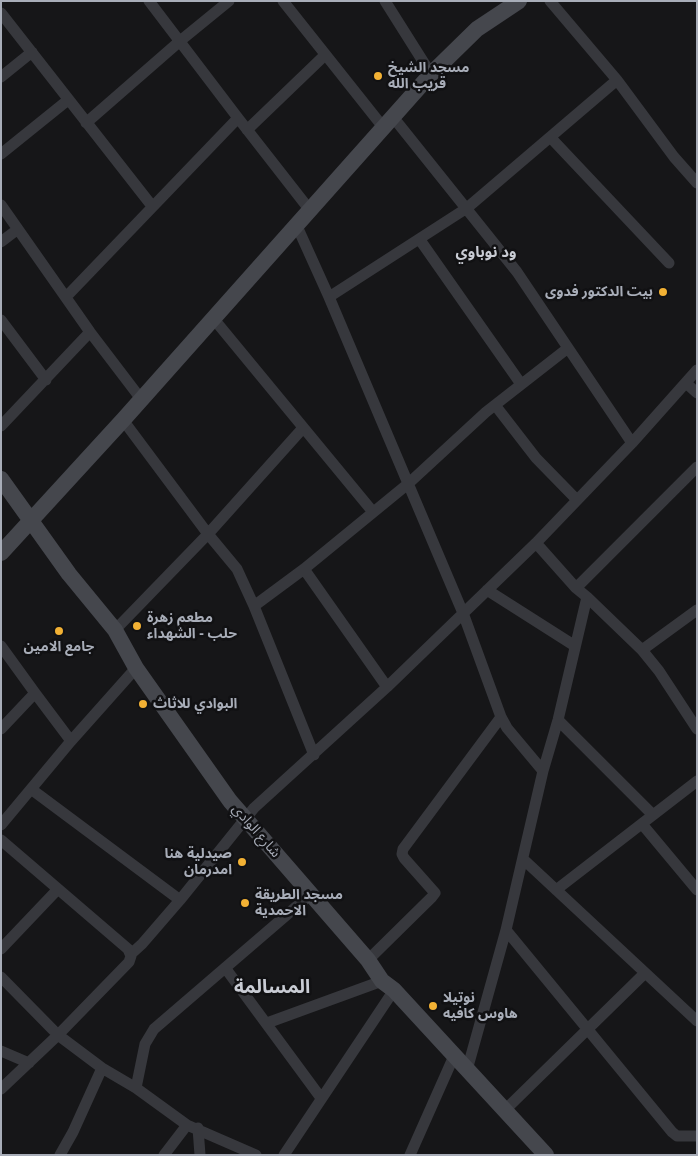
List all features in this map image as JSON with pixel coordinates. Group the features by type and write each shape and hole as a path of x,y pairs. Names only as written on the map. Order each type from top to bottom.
{"main road":[{"path":"1,553 123,420 309,209 432,74 477,29 519,1"},
{"name":"شارع الوادي","path":"1,479 69,574 115,630 136,668 245,820 388,985 546,1155"}],"street":[{"path":"149,1 309,209"},
{"path":"86,123 229,1"},
{"path":"282,1 324,55 467,208 517,272 632,443"},
{"path":"385,1 432,74"},
{"path":"550,1 617,80 674,157 697,183"},
{"path":"1,13 152,206"},
{"path":"1,77 32,52"},
{"path":"247,130 324,55"},
{"path":"329,297 467,208 617,80"},
{"path":"1,154 68,100"},
{"path":"66,298 238,118"},
{"path":"551,138 668,263"},
{"path":"1,205 90,332 141,399"},
{"path":"296,224 409,483 463,613 501,717 507,728 543,771"},
{"path":"1,242 18,229"},
{"path":"420,240 521,384"},
{"path":"213,318 373,512"},
{"path":"1,320 46,380"},
{"path":"1,426 90,332"},
{"path":"254,606 409,483 496,405 568,348"},
{"path":"1,1089 29,1064 129,962 131,954 180,900 254,808 388,687 536,543 632,443 697,370"},
{"path":"686,383 697,393"},
{"path":"496,405 536,458 576,500"},
{"path":"123,420 208,534 237,569 254,606 314,755"},
{"path":"115,630 208,534 303,428"},
{"path":"576,588 697,467"},
{"path":"536,543 576,588 642,650 659,671 697,728"},
{"path":"304,568 388,687"},
{"path":"487,590 575,646"},
{"path":"467,1070 506,930 543,771 558,720 587,597"},
{"path":"642,650 697,610"},
{"path":"1,647 71,741"},
{"path":"1,825 71,741 136,668"},
{"path":"1,729 34,693"},
{"path":"368,960 435,893 404,858 402,854 403,849 501,717"},
{"path":"558,720 653,815"},
{"path":"556,890 697,781"},
{"path":"31,789 180,900"},
{"path":"642,824 697,890"},
{"path":"1,840 128,949 131,954"},
{"path":"523,859 697,1021"},
{"path":"1,949 58,889"},
{"path":"136,1088 144,1044 154,1029 311,894"},
{"path":"506,930 672,1132 677,1136 697,1136"},
{"path":"226,969 321,1098"},
{"path":"505,1110 645,973"},
{"path":"1,977 58,1035 102,1068 136,1088 193,1127 256,1155"},
{"path":"267,1024 388,985"},
{"path":"284,1155 321,1098 388,985"},
{"path":"1,1051 29,1064"},
{"path":"410,1155 454,1056"},
{"path":"60,1155 73,1132 102,1068"},
{"path":"164,1155 193,1127"},
{"path":"193,1127 200,1155"}],"place":[{"name":"مسجد الشيخ قريب الله","path":"378,76"},
{"name":"بيت الدكتور فدوى","path":"663,292"},
{"name":"مطعم زهرة حلب - الشهداء","path":"137,626"},
{"name":"جامع الامين","path":"59,631"},
{"name":"البوادي للاثاث","path":"143,704"},
{"name":"صيدلية هنا امدرمان","path":"242,862"},
{"name":"مسجد الطريقة الاحمدية","path":"245,903"},
{"name":"نوتيلا هاوس كافيه","path":"433,1006"}],"district":[{"name":"ود نوباوي","path":"486,253"},
{"name":"المسالمة","path":"272,988"}]}
